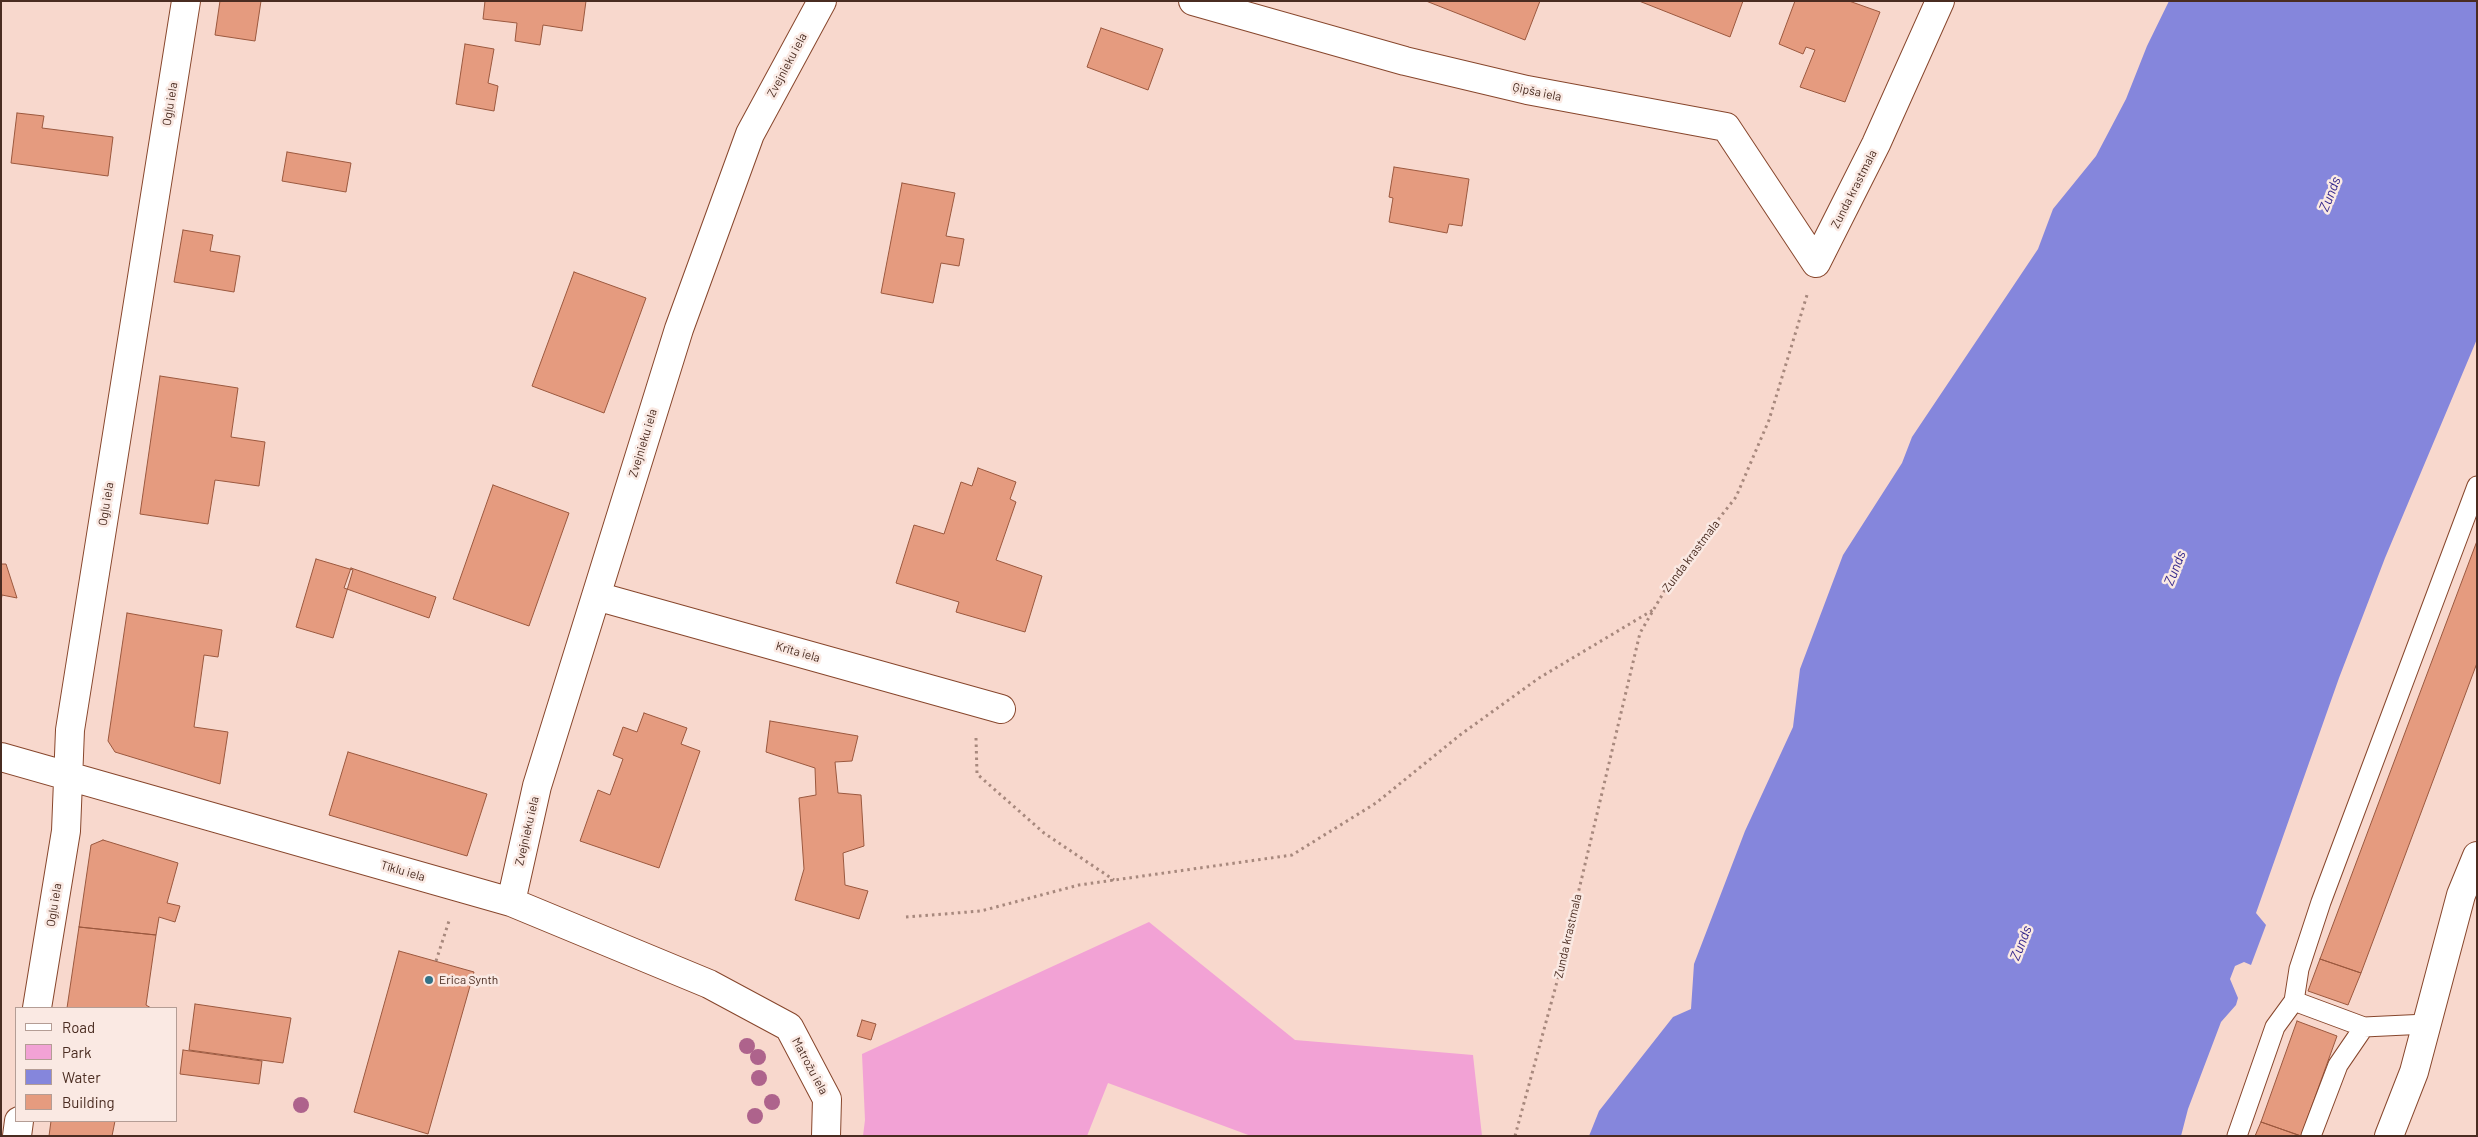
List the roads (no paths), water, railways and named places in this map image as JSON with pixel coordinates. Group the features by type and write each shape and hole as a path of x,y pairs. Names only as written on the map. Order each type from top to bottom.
{"street":[{"name":"Ogļu iela","path":"37,1007 66,831 70,730 186,1"},
{"name":"Zvejnieku iela","path":"511,902 537,786 679,329 750,134 822,1"},
{"name":"Ģipša iela","path":"1192,1 1405,61 1518,88 1726,127 1816,263"},
{"name":"Zunda krastmala","path":"1816,263 1876,144 1940,1"},
{"name":"Krīta iela","path":"596,596 1001,709"},
{"name":"Tīklu iela","path":"1,757 511,902 709,984 789,1027"},
{"path":"2389,1136 2414,1072 2461,895 2477,856"},
{"name":"Matrožu iela","path":"789,1027 827,1099 826,1136"},
{"path":"17,1136 19,1122"}],"lane":[{"path":"2237,1136 2275,1027 2294,1001 2299,969 2321,902 2477,486"},
{"path":"2294,1001 2364,1027 2427,1024"},
{"path":"2311,1136 2338,1065 2364,1027"}],"water":[{"name":"Zunds","path":"2169,1 2477,1 2477,339 2385,558 2339,678 2256,913 2266,925 2251,965 2244,962 2235,966 2230,979 2238,998 2236,1005 2221,1022 2188,1109 2181,1136 1589,1136 1599,1111 1673,1017 1691,1009 1694,964 1745,831 1793,727 1800,669 1843,555 1902,463 1912,437 2038,249 2053,209 2096,156 2126,99 2147,46"}],"place":[{"name":"Erica Synth","path":"429,980"}]}
